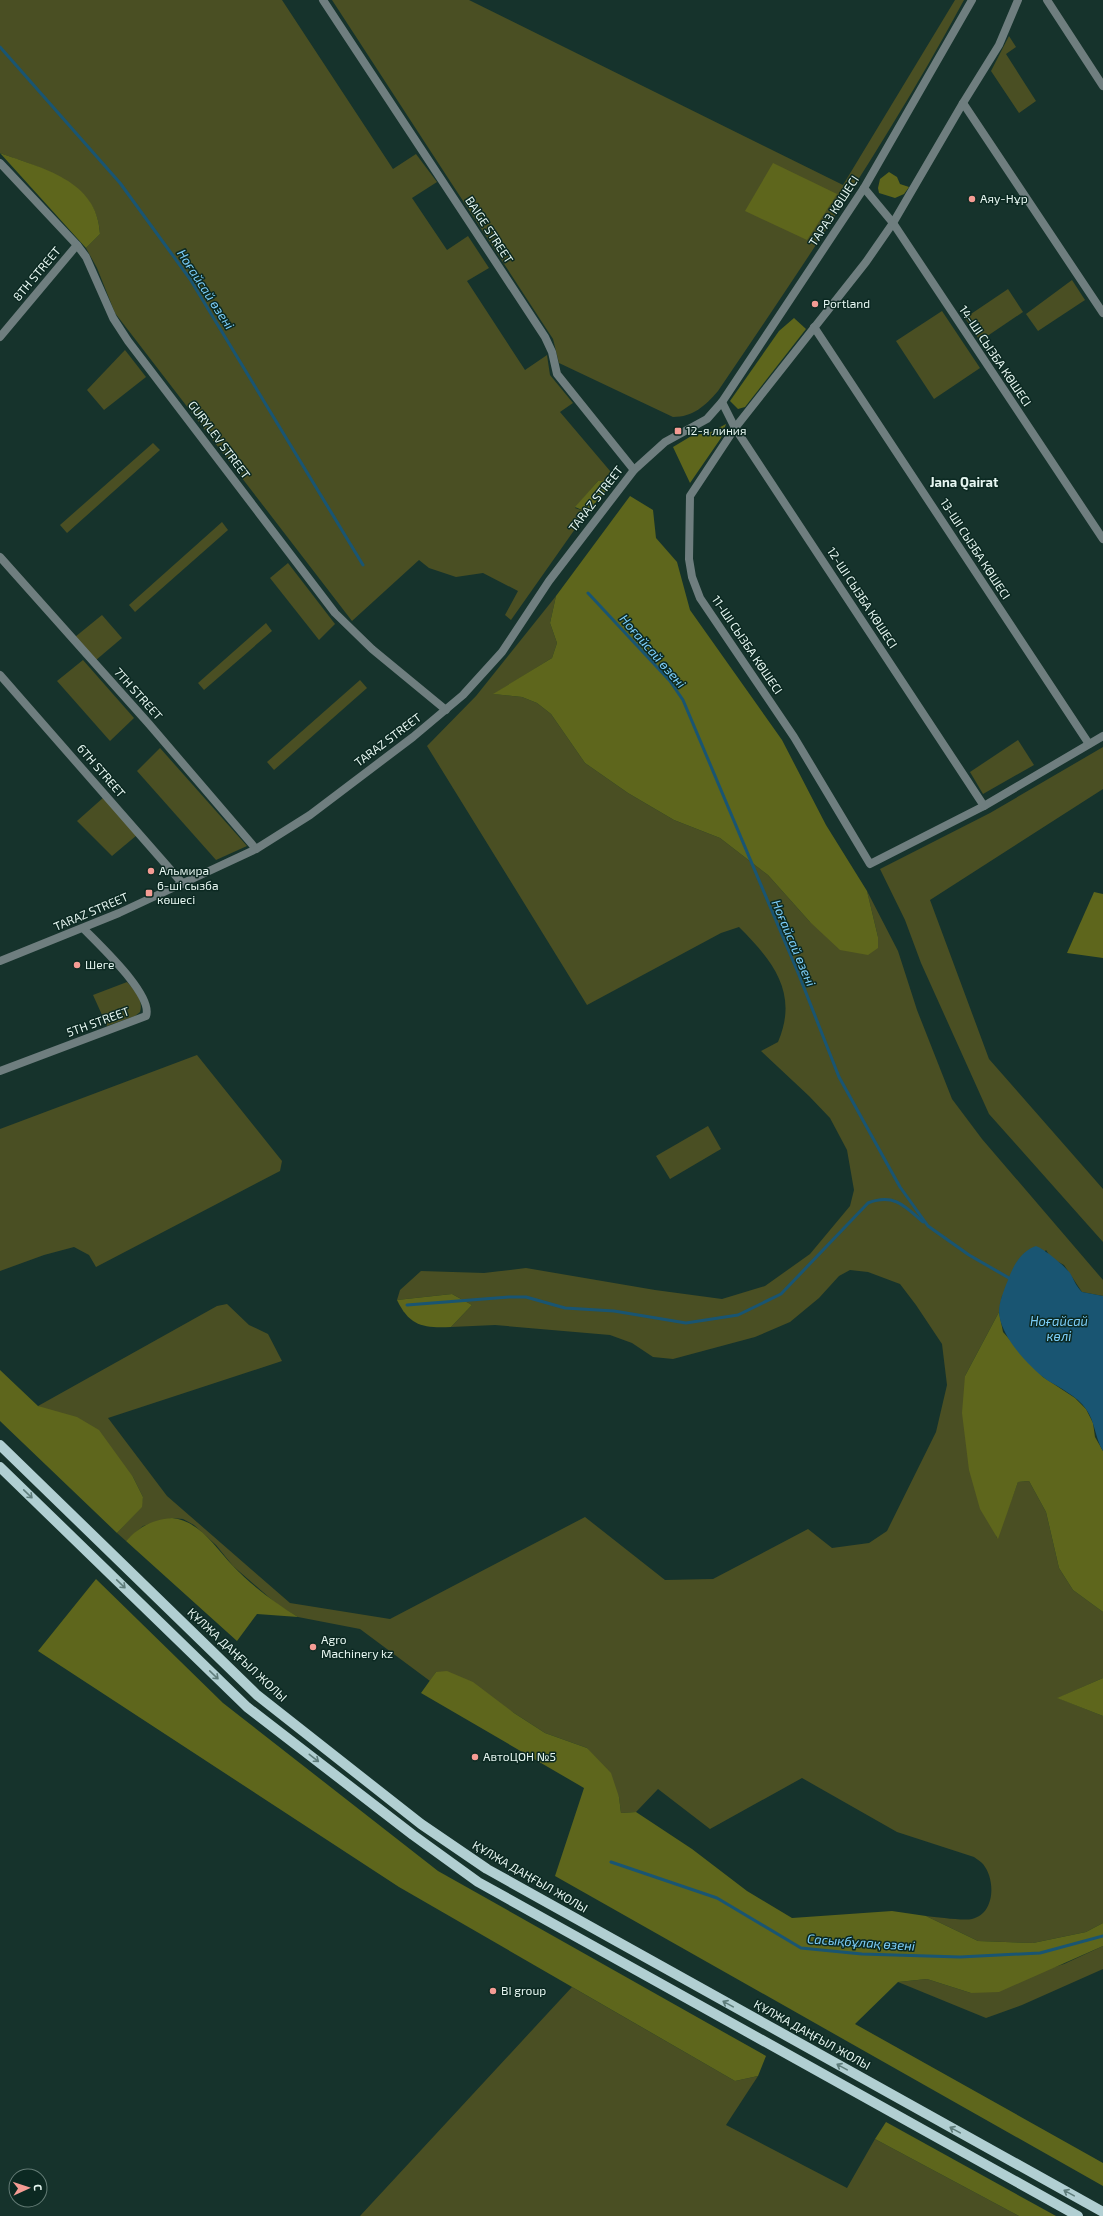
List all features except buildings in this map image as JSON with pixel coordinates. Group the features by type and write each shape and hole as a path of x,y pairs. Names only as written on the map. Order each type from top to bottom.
{"main road":[{"name":"ҚҰЛЖА ДАҢҒЫЛ ЖОЛЫ","path":"0,1445 257,1695 421,1824 487,1869 1103,2212"},
{"path":"0,1467 247,1707 413,1835 478,1882 1078,2216"}],"street":[{"name":"BAIGE STREET","path":"324,0 545,337 552,352 557,374 634,470"},
{"name":"ТАРАЗ КӨШЕСІ","path":"634,470 665,442 707,419 722,402 864,188 972,0"},
{"name":"11-ШІ СЫЗБА КӨШЕСІ","path":"984,806 870,864 794,737 700,598 692,577 689,559 690,496 735,428 866,262 893,223 963,103 999,45 1018,0"},
{"path":"1047,0 1103,86"},
{"path":"963,103 1103,313"},
{"name":"GURYLEV STREET","path":"0,163 77,245 86,257 113,318 128,341 335,613 372,650 446,710"},
{"name":"14-ШІ СЫЗБА КӨШЕСІ","path":"864,188 893,223 1103,539"},
{"name":"8TH STREET","path":"0,337 77,245"},
{"name":"13-ШІ СЫЗБА КӨШЕСІ","path":"814,327 1089,744"},
{"name":"12-ШІ СЫЗБА КӨШЕСІ","path":"722,402 735,428 984,806"},
{"name":"TARAZ STREET","path":"0,961 84,929 256,849 310,815 446,710 473,685 502,652 549,580 634,470"},
{"name":"7TH STREET","path":"0,557 149,724 256,849"},
{"name":"6TH STREET","path":"0,675 183,884"},
{"path":"984,806 1103,736"},
{"name":"5TH STREET","path":"0,1070 146,1016 147,1008 134,984 84,929"}],"green space":[{"path":"0,0 282,0 393,169 416,154 437,182 412,198 447,250 468,236 489,268 467,281 525,370 547,355 550,375 573,403 560,412 616,478 615,481 598,481 575,508 587,512 511,620 505,615 518,591 483,573 456,577 429,568 419,560 352,621 115,313 97,268 86,248 100,234 97,216 89,202 78,189 64,180 49,172 0,153"},
{"path":"332,0 469,0 843,185 955,0 964,0 907,101 877,150 718,391 703,406 693,413 673,417 559,363 553,339"},
{"path":"1009,36 1016,47 1006,54 1036,101 1019,113 991,71"},
{"path":"0,153 49,171 65,179 78,189 89,201 97,216 100,234 86,248"},
{"path":"773,163 837,194 807,240 745,211"},
{"path":"889,172 897,177 900,184 909,187 904,194 895,198 879,193 878,188 880,179"},
{"path":"1072,280 1085,300 1038,331 1026,314"},
{"path":"1008,289 1023,312 980,341 965,318"},
{"path":"942,311 980,368 934,399 896,341"},
{"path":"794,318 806,329 745,407 738,409 730,401 779,331"},
{"path":"125,350 146,377 104,410 87,390"},
{"path":"726,424 721,438 690,483 673,447 693,435 709,433"},
{"path":"153,443 160,450 67,533 60,525"},
{"path":"598,481 615,481 587,512 575,507"},
{"path":"630,496 653,510 656,538 677,562 690,610 782,740 826,825 867,891 878,937 878,948 868,955 840,950 810,922 768,875 720,838 674,820 628,793 585,763 551,714 537,703 522,697 493,694 552,658 557,643 550,623 556,596"},
{"path":"222,522 228,530 135,612 129,605"},
{"path":"288,563 335,624 319,640 270,578"},
{"path":"556,596 550,623 557,643 552,658 494,694 522,697 537,703 551,714 585,763 628,793 674,820 720,838 768,875 810,922 878,937 867,891 898,951 917,1010 952,1099 982,1139 1103,1280 1103,1296 1082,1292 1064,1265 1051,1258 1046,1250 1002,1296 999,1312 965,1376 997,1538 1018,1482 1029,1481 1046,1512 1059,1568 1073,1590 1103,1612 1103,1678 1058,1698 1103,1716 1103,1923 1086,1932 1033,1943 978,1941 926,1916 963,1920 980,1916 989,1904 991,1896 990,1879 983,1864 974,1857 897,1832 802,1778 710,1829 658,1789 636,1812 621,1813 619,1797 587,1748 545,1733 514,1713 436,1672 430,1681 360,1629 298,1617 279,1606 233,1566 216,1545 194,1525 183,1519 172,1518 143,1526 126,1541 117,1533 141,1507 143,1497 133,1477 38,1406 217,1306 227,1304 249,1325 268,1334 282,1361 108,1418 167,1496 290,1603 390,1619 585,1517 665,1580 713,1579 808,1529 832,1548 869,1543 887,1531 936,1432 947,1385 942,1344 900,1284 868,1272 850,1270 839,1276 819,1298 790,1322 755,1337 673,1359 653,1357 632,1343 610,1335 495,1325 451,1327 472,1305 452,1294 397,1300 400,1290 421,1271 484,1273 526,1268 655,1290 722,1299 765,1286 810,1254 850,1206 854,1190 847,1150 830,1118 761,1051 778,1042 784,1024 786,1008 784,993 772,965 739,927 721,933 587,1005 427,746 476,696"},
{"path":"102,615 122,638 96,660 75,637"},
{"path":"266,623 272,631 204,690 198,683"},
{"path":"83,660 134,718 110,741 57,681"},
{"path":"360,680 367,688 274,770 267,762"},
{"path":"1018,740 1034,765 983,794 970,772"},
{"path":"1103,747 1103,789 930,900 989,1059 1103,1189 1103,1242 989,1114 921,963 905,920 880,869 990,813"},
{"path":"160,748 247,846 216,860 137,771"},
{"path":"104,797 137,835 112,856 77,821"},
{"path":"1094,892 1103,894 1103,958 1067,953"},
{"path":"127,982 141,1003 140,1012 135,1016 107,1026 93,995"},
{"path":"197,1055 282,1161 280,1171 96,1267 89,1255 74,1247 44,1255 0,1271 0,1129"},
{"path":"708,1126 721,1149 670,1179 656,1156"},
{"path":"452,1294 472,1305 451,1327 425,1326 413,1321 407,1316 397,1300"},
{"path":"999,1312 1003,1332 1043,1377 1075,1398 1086,1409 1093,1423 1095,1437 1103,1451 1103,1612 1073,1590 1059,1568 1046,1512 1029,1481 1018,1482 998,1539 980,1509 969,1470 962,1413 965,1376"},
{"path":"0,1370 38,1406 77,1417 99,1430 133,1477 143,1497 142,1507 117,1533 0,1421"},
{"path":"172,1518 182,1520 199,1529 248,1580 272,1600 298,1617 257,1614 237,1641 126,1541 136,1531 152,1522"},
{"path":"96,1579 223,1703 438,1871 766,2056 758,2076 735,2081 399,1887 38,1651"},
{"path":"447,1671 473,1682 514,1713 545,1733 587,1748 611,1773 619,1797 621,1813 636,1812 692,1849 747,1891 792,1918 892,1911 926,1916 978,1941 1033,1943 1086,1932 1103,1923 1103,1946 999,1992 971,1993 927,1979 898,1982 855,2024 1103,2163 1103,2186 555,1876 584,1788 421,1693 436,1672"},
{"path":"1103,1678 1103,1716 1057,1698"},
{"path":"1103,1946 1103,1969 1022,2005 986,2018 898,1982 927,1979 971,1993 1064,1964"},
{"path":"572,1987 735,2081 758,2076 726,2125 847,2188 875,2139 1019,2216 360,2216"},
{"path":"886,2122 1056,2216 1019,2216 875,2139"}],"water":[{"name":"Ноғайсай көлі","path":"1036,1246 1049,1254 1070,1273 1082,1292 1103,1296 1103,1451 1089,1414 1082,1404 1063,1389 1047,1380 1032,1367 1010,1341 1004,1331 999,1312 1003,1292 1012,1269 1018,1260 1026,1251"}],"waterway":[{"name":"Ноғайсай өзені","path":"0,47 120,183 190,279 363,565"},
{"name":"Ноғайсай өзені","path":"588,593 670,681 683,700 799,975 839,1077 900,1187 928,1226 969,1255 1009,1278"},
{"path":"407,1305 526,1297 565,1308 614,1311 686,1323 738,1315 781,1294 868,1203 877,1200 892,1200 905,1206 923,1222"},
{"name":"Сасықбұлақ өзені","path":"611,1862 717,1898 801,1948 862,1954 960,1957 1040,1953 1103,1936"}],"place":[{"name":"Аяу-Нұр","path":"972,199"},
{"name":"Portland","path":"815,304"},
{"name":"12-я линия","path":"678,431"},
{"name":"Альмира","path":"151,871"},
{"name":"6-ші сызба көшесі","path":"149,893"},
{"name":"Шеге","path":"77,965"},
{"name":"Agro Machinery kz","path":"313,1647"},
{"name":"АвтоЦОН №5","path":"475,1757"},
{"name":"BI group","path":"493,1991"}],"district":[{"name":"Jana Qairat","path":"964,482"}]}
